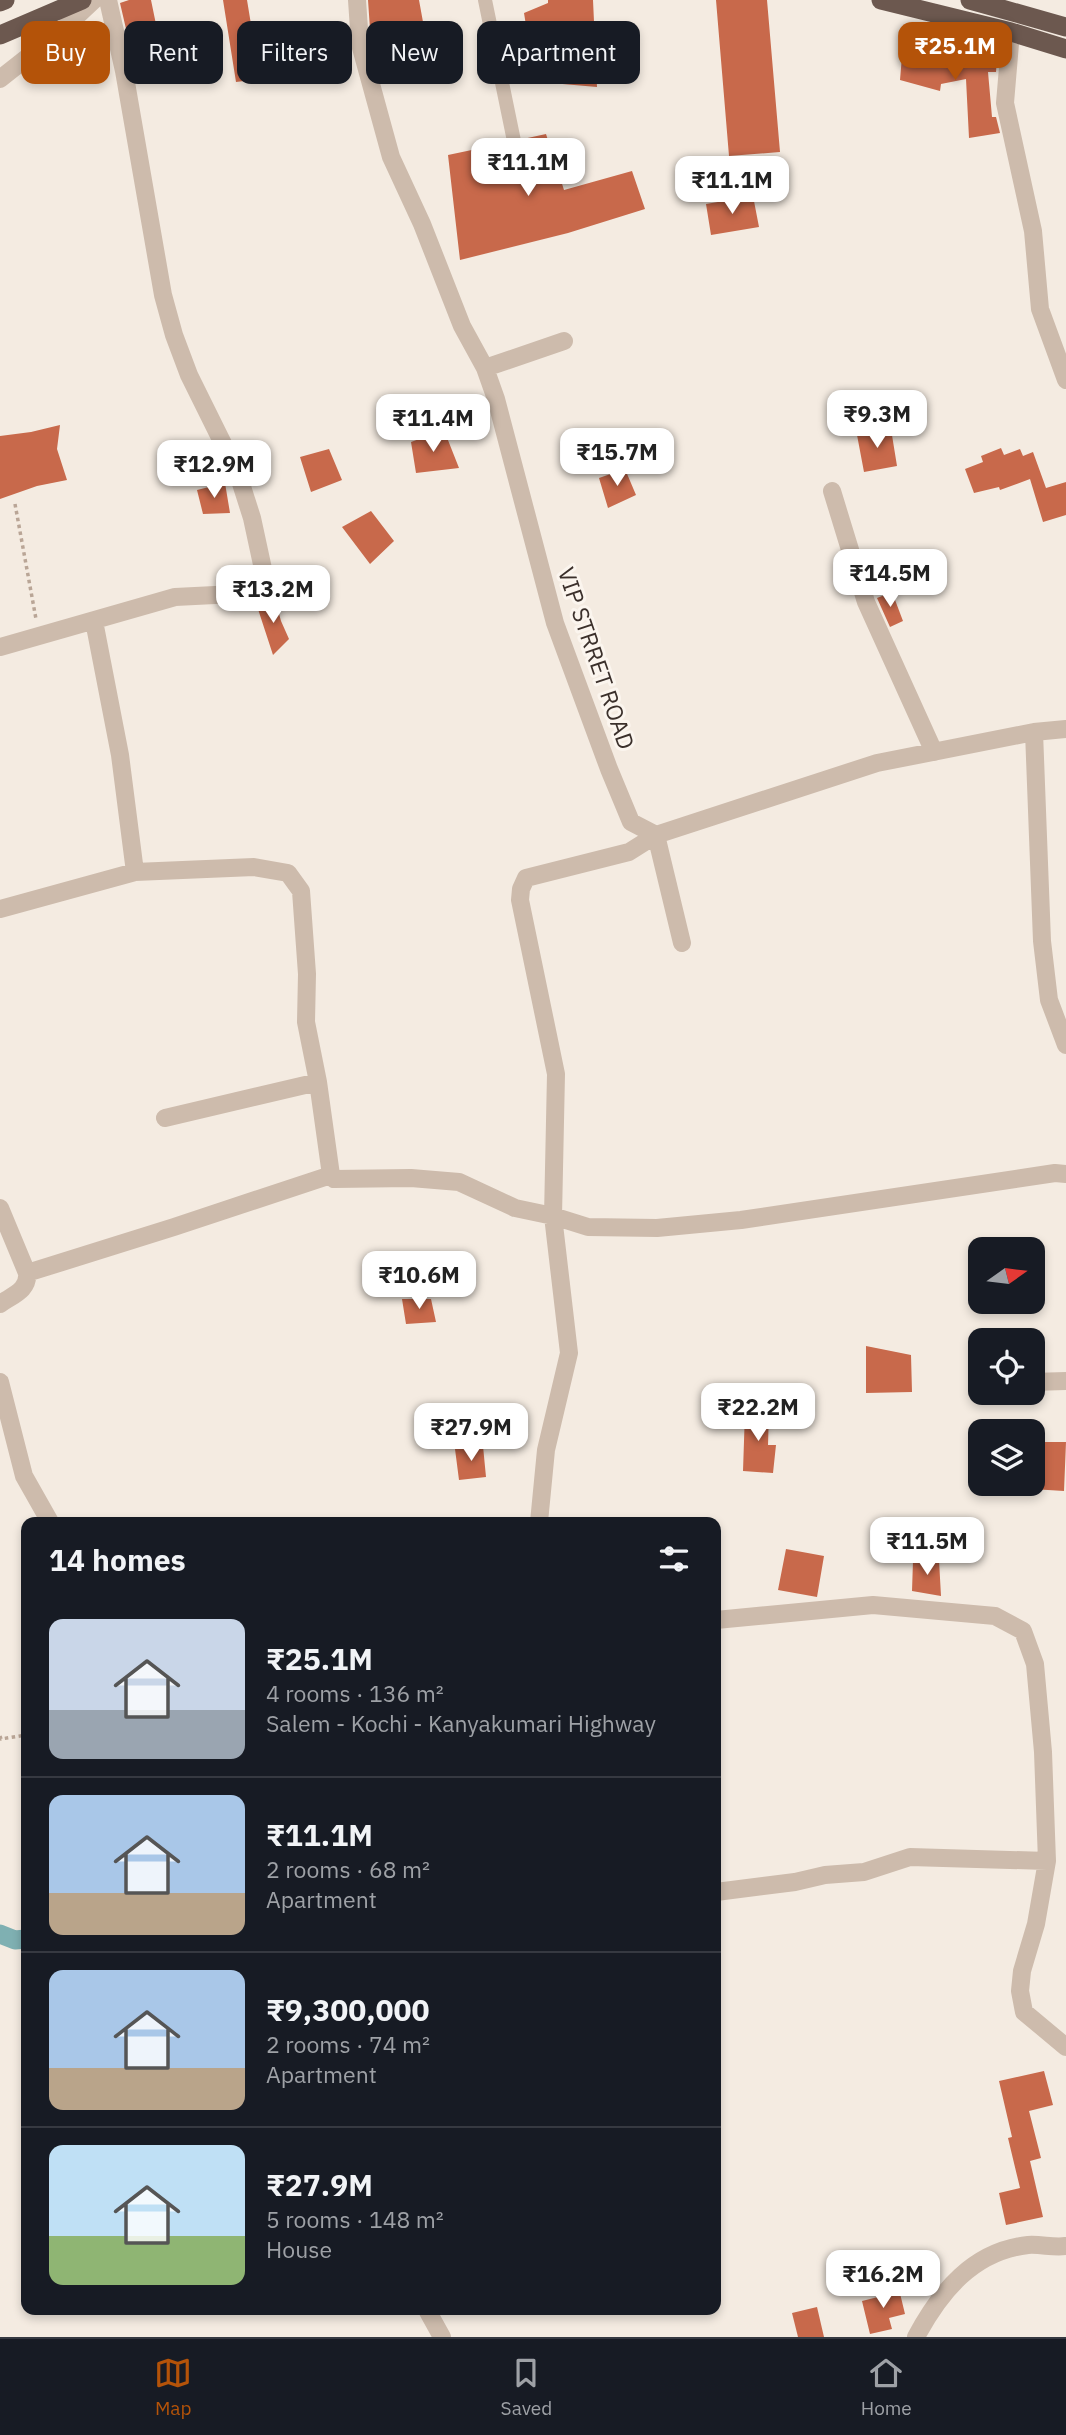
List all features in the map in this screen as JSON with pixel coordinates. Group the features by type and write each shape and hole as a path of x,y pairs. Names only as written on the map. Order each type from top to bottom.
{"highway":[{"path":"0,2 5,0"},
{"path":"0,35 82,0"},
{"path":"881,0 1011,32 1066,49"},
{"path":"970,0 1066,27"}],"street":[{"path":"0,79 62,30 94,0"},
{"path":"0,647 175,597 235,594 257,589 262,581 263,569 252,518 238,474 189,376 163,295 129,97 108,0"},
{"name":"VIP STRRET ROAD","path":"357,0 360,44 391,157 422,224 462,326 485,368 516,472 555,623 631,822 656,835"},
{"path":"485,0 514,141"},
{"path":"1011,32 1005,103 1033,231 1040,309 1066,380"},
{"path":"485,368 564,341"},
{"path":"832,491 866,602 934,752"},
{"path":"94,621 120,755 135,872"},
{"path":"535,1517 546,1450 569,1353 553,1216 556,1074 524,920 521,889 526,878 629,852 656,835 877,763 1034,732 1066,729"},
{"path":"1034,732 1042,941 1049,1000 1066,1045"},
{"path":"656,835 682,943"},
{"path":"0,909 135,872 254,867 288,873 301,891 307,974 306,1022 318,1082 331,1175 334,1179 411,1178 459,1182 515,1208 588,1227 657,1228 741,1220 1055,1172 1066,1174"},
{"path":"165,1118 318,1082"},
{"path":"27,1273 331,1175"},
{"path":"0,1208 28,1281 23,1289 0,1304"},
{"path":"1045,1382 1066,1381"},
{"path":"0,1382 24,1476 47,1517"},
{"path":"721,1620 873,1605 995,1616 1023,1631 1035,1664 1047,1861 1036,1924 1022,1971 1020,1991 1024,2012 1066,2047"},
{"path":"721,1891 795,1882 825,1875 864,1872 910,1857 1047,1861"},
{"path":"924,2332 956,2279 972,2265 1007,2250 1030,2245 1066,2246"},
{"path":"430,2315 442,2337"}],"path":[{"path":"15,504 40,636"},
{"path":"0,1736 1,1739 21,1736"}],"building":[{"path":"129,0 151,0 155,21 124,21 120,3"},
{"path":"223,0 247,0 250,21 237,21 236,82"},
{"path":"368,0 419,0 423,21 369,21"},
{"path":"548,0 593,0 594,21 525,21 524,13 548,3"},
{"path":"716,0 767,0 780,152 729,156"},
{"path":"927,32 944,40 942,63 997,58 996,72 988,72 992,117 996,117 1000,133 969,138 966,79 941,84 940,91 900,80 902,56 912,51 924,58"},
{"path":"562,84 597,84 597,87"},
{"path":"546,134 564,190 632,171 645,209 568,233 460,260 448,155 505,143 510,150 517,150 523,145 523,139"},
{"path":"753,196 759,227 711,235 706,204"},
{"path":"60,425 57,449 67,480 37,486 0,499 0,436"},
{"path":"891,429 897,466 864,472 857,435"},
{"path":"444,430 459,468 416,473 411,442"},
{"path":"1001,448 1004,455 1020,449 1023,456 1033,452 1046,488 1066,482 1066,515 1043,522 1030,479 1000,490 999,487 974,493 965,469 983,462 981,456"},
{"path":"329,449 342,480 311,492 300,457"},
{"path":"625,469 636,495 608,508 599,478"},
{"path":"225,483 230,513 203,514 197,490"},
{"path":"371,511 394,541 370,564 342,527"},
{"path":"892,592 903,621 890,627 877,598"},
{"path":"275,599 289,639 273,655 257,606"},
{"path":"402,1299 431,1299 436,1322 406,1324"},
{"path":"866,1346 911,1355 912,1392 866,1393"},
{"path":"745,1411 769,1411 768,1445 776,1445 773,1473 743,1471"},
{"path":"1045,1442 1066,1442 1064,1491 1045,1490"},
{"path":"483,1446 486,1477 459,1480 455,1449"},
{"path":"786,1549 824,1556 817,1597 778,1590"},
{"path":"939,1560 941,1596 912,1591 913,1561"},
{"path":"1044,2071 1053,2105 1029,2111 1041,2158 1030,2161 1043,2217 1006,2225 999,2193 1020,2188 1008,2138 1012,2137 999,2081"},
{"path":"898,2285 905,2314 889,2318 892,2329 870,2334 862,2301 886,2295 884,2288"},
{"path":"817,2307 824,2337 798,2337 792,2313"}],"waterway":[{"path":"0,1934 21,1939"}]}
